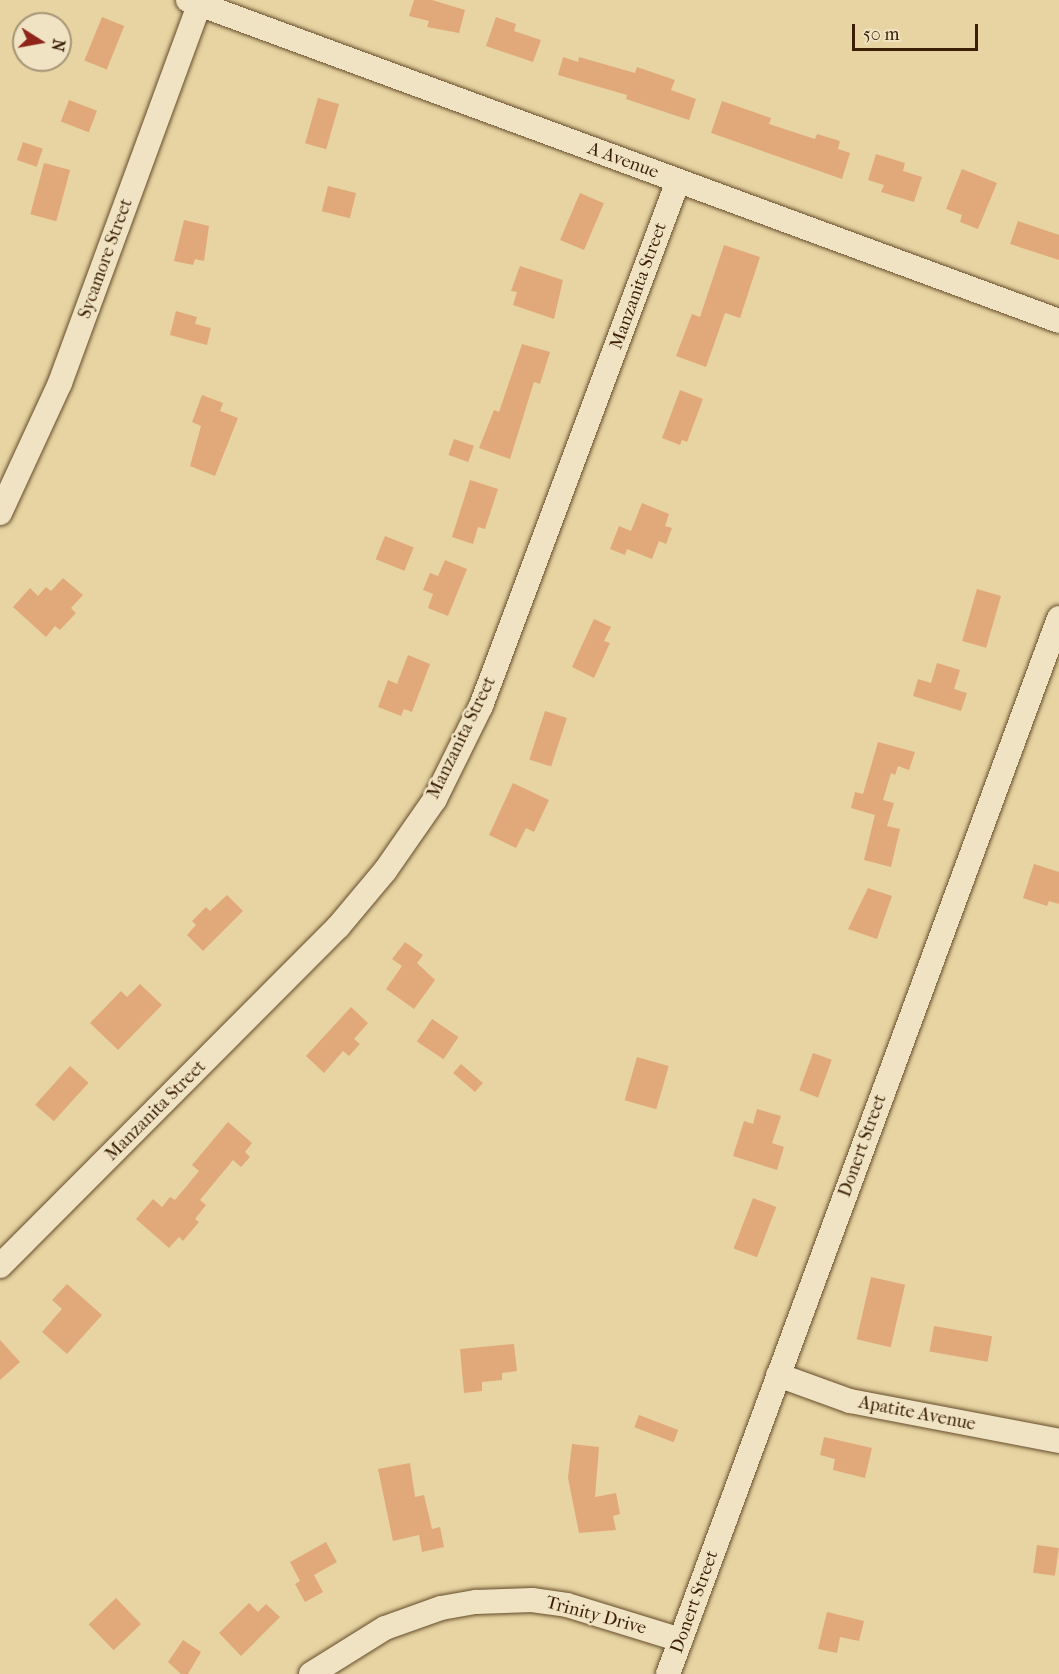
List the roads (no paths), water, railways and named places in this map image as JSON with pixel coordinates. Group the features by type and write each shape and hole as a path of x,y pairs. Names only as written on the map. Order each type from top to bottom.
{"street":[{"name":"A Avenue","path":"196,1 1059,321"},
{"name":"Sycamore Street","path":"0,513 60,383 196,1"},
{"name":"Manzanita Street","path":"0,1266 338,927 385,871 435,799 481,706 678,181"},
{"name":"Donert Street","path":"668,1674 1059,618"},
{"name":"Apatite Avenue","path":"778,1376 850,1401 1059,1441"},
{"name":"Trinity Drive","path":"311,1674 385,1628 441,1608 476,1602 532,1600 567,1605 681,1640"}]}
